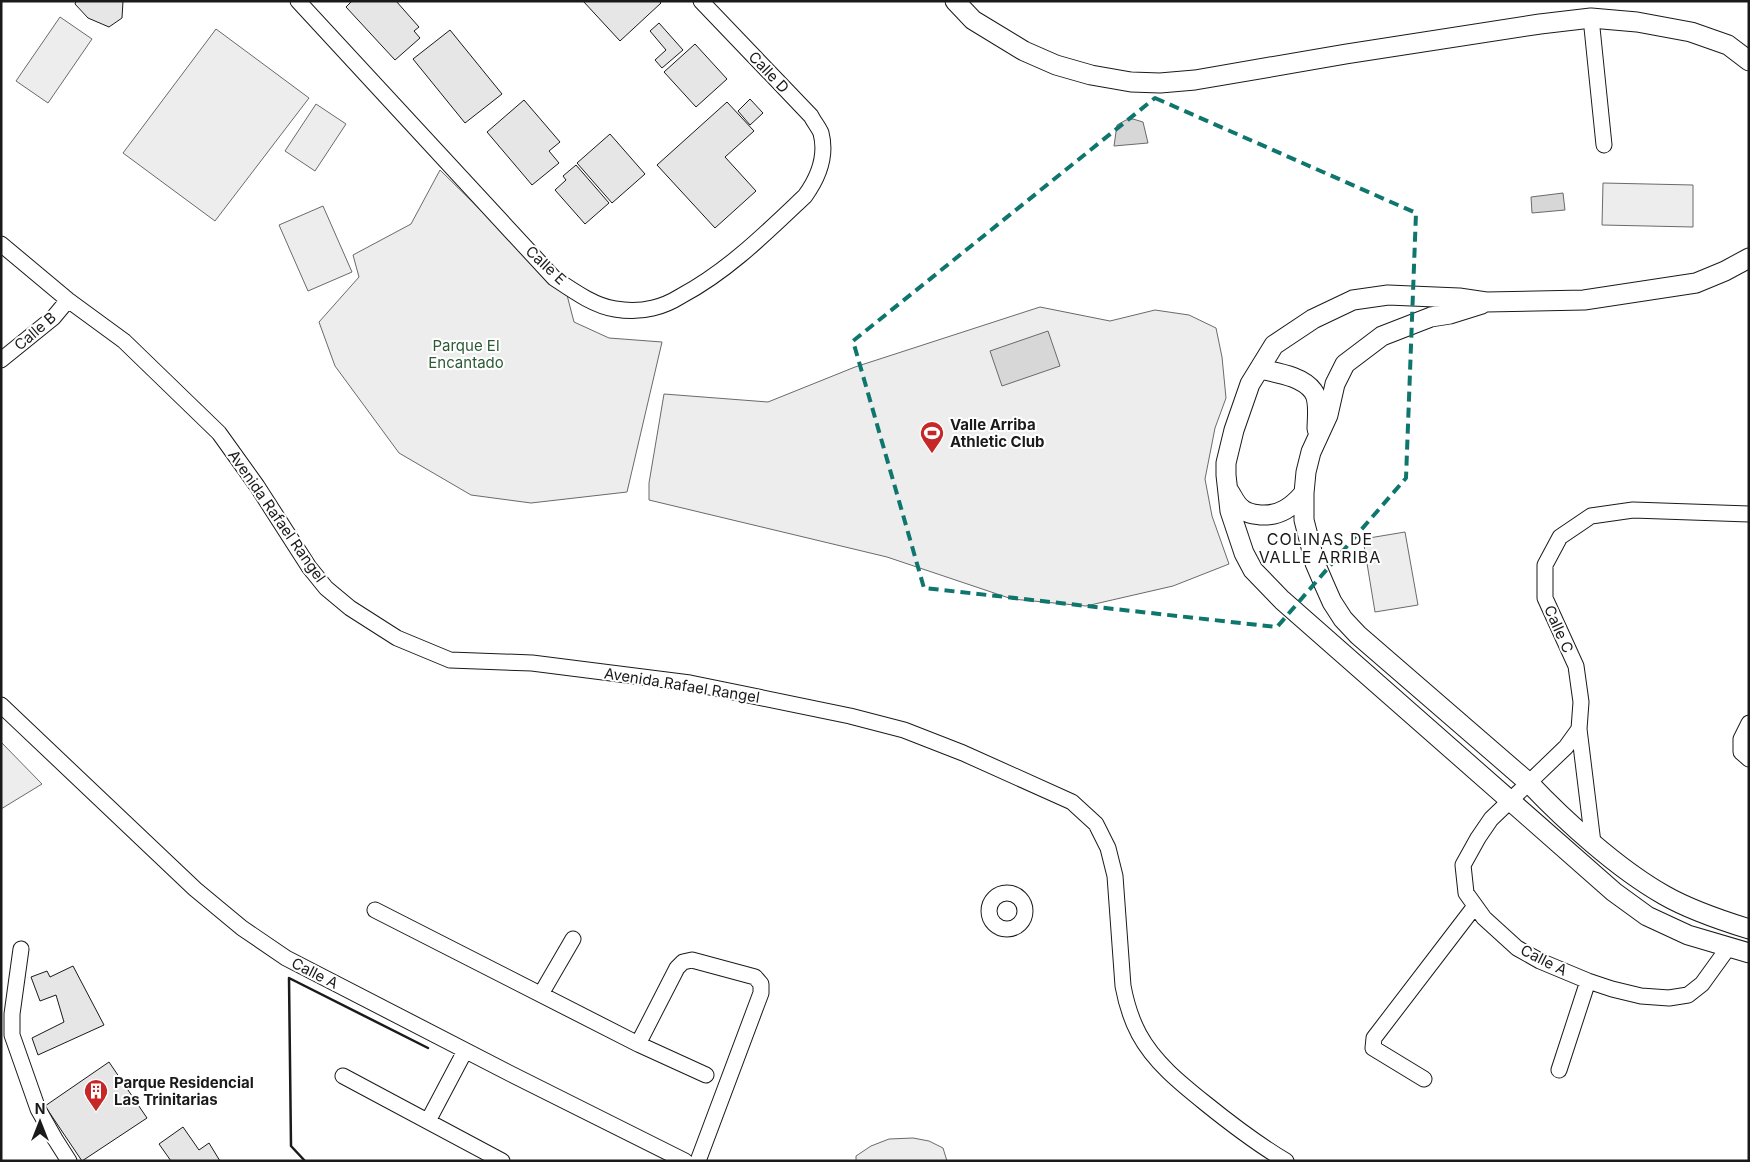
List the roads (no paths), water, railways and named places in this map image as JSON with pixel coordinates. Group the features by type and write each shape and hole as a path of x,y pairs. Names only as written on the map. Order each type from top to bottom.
{"street":[{"name":"Calle E","path":"298,1 554,278 580,294 613,309 634,311 654,308 702,285 722,270 805,196 815,182 821,168 823,150"},
{"name":"Calle D","path":"701,1 811,116 821,133 823,150"},
{"path":"955,1 973,20 1024,51 1056,65 1091,75 1131,82 1160,83 1195,80 1356,52 1591,18 1637,22 1691,32 1728,45 1749,61"},
{"path":"1591,18 1604,145"},
{"name":"Avenida Rafael Rangel","path":"1,244 68,300 124,341 219,433 257,486 309,567 326,588 350,608 397,638 450,660 532,663 680,682 850,716 904,730 962,753 1072,802 1096,824 1108,848 1115,876 1123,986 1127,1004 1139,1034 1154,1056 1176,1080 1250,1139 1286,1161"},
{"path":"1749,258 1725,271 1696,283 1649,292 1584,300 1486,302 1459,298 1388,295 1352,300 1313,319 1274,345 1250,384 1234,430 1226,463 1230,511 1244,553 1253,570 1282,600 1600,880 1648,916 1688,935 1749,953"},
{"name":"Calle B","path":"1,360 53,318 68,300"},
{"path":"1486,302 1431,318 1382,336 1345,364 1335,384 1328,415 1316,438 1306,472 1304,520 1315,562 1332,602 1358,635 1529,782 1545,800 1593,843 1630,872 1664,895 1704,914 1749,930"},
{"path":"1260,368 1298,380 1314,392 1318,414 1316,438"},
{"path":"1227,488 1242,509 1248,513 1266,515 1278,513 1289,508 1304,493"},
{"name":"Calle C","path":"1593,843 1579,729 1581,702 1576,666 1545,598 1545,565 1560,537 1591,516 1633,510 1749,514"},
{"name":"Calle A","path":"1,705 181,876 242,928 286,958 465,1051 685,1161"},
{"path":"1749,723 1741,739 1741,752 1749,759"},
{"path":"1511,801 1566,747 1579,729"},
{"name":"Calle A","path":"1511,801 1491,820 1478,838 1463,865 1466,893 1484,918 1517,948 1540,961 1612,989 1640,996 1669,998 1688,995 1702,984 1728,948"},
{"path":"1424,1079 1373,1048 1374,1038 1475,906"},
{"path":"375,910 638,1044 706,1075"},
{"path":"541,994 572,938"},
{"path":"21,949 12,1007 12,1035 38,1109 69,1161"},
{"path":"638,1044 677,968 683,962 692,960 755,977 761,984 761,993 698,1161"},
{"path":"1558,1070 1588,981"},
{"path":"428,1122 465,1051"},
{"path":"342,1076 502,1161"}],"place":[{"name":"Valle Arriba Athletic Club","path":"932,454"},
{"name":"Parque Residencial Las Trinitarias","path":"96,1112"}],"district":[{"name":"COLINAS DE VALLE ARRIBA","path":"1320,548"}],"park label":[{"name":"Parque El Encantado","path":"466,354"}]}
